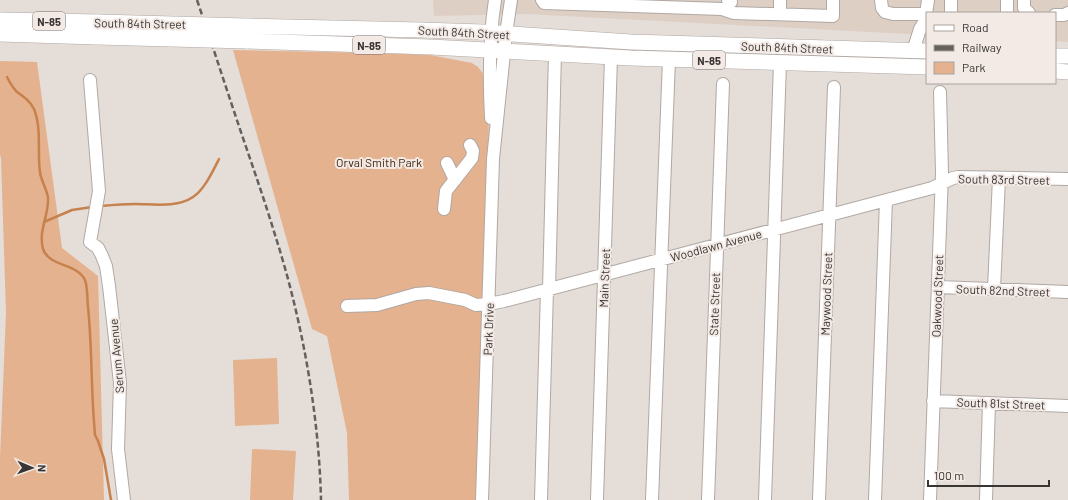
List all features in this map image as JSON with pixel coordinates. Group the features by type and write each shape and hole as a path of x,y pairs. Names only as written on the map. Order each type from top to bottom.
{"main road":[{"name":"South 84th Street","path":"0,20 499,33 631,42 923,51"},
{"name":"South 84th Street","path":"0,34 431,47 611,57 926,67"},
{"path":"1056,56 1068,56"},
{"path":"1056,71 1068,72"}],"street":[{"name":"Park Drive","path":"482,500 493,159 490,102 498,50 499,33 495,0"},
{"name":"Park Drive","path":"499,33 511,0"},
{"path":"542,0 544,3 616,3 722,9 734,13 833,16 833,0"},
{"path":"780,0 780,14"},
{"path":"881,0 882,8 885,12 926,21 920,29 923,51 915,60 899,67"},
{"path":"927,12 928,0"},
{"path":"951,0 951,12"},
{"path":"1007,0 1007,12"},
{"path":"1024,0 1024,8 1028,12"},
{"path":"1056,15 1064,15 1068,13"},
{"path":"541,500 555,53"},
{"name":"Main Street","path":"597,500 611,57"},
{"path":"652,500 669,59"},
{"path":"765,500 780,63"},
{"name":"Serum Avenue","path":"90,80 99,191 90,242 98,248 106,266 113,317 120,383 118,449 124,500"},
{"name":"State Street","path":"708,500 723,84"},
{"name":"Maywood Street","path":"819,500 834,87"},
{"name":"Oakwood Street","path":"930,500 942,183 940,92"},
{"path":"444,209 446,191 472,158 473,151 470,145"},
{"path":"447,163 455,180"},
{"name":"South 83rd Street","path":"942,183 958,177 1068,179"},
{"path":"994,289 999,178"},
{"name":"Woodlawn Avenue","path":"347,306 377,305 416,294 429,293 465,300 476,305 489,304 548,290 932,188 942,183"},
{"path":"875,500 886,200"},
{"name":"South 82nd Street","path":"938,287 1068,292"},
{"name":"South 81st Street","path":"933,401 1068,406"},
{"path":"986,500 990,403"}],"shaded area":[{"path":"433,0 1068,0 1068,42 1056,41 1056,12 926,12 926,35 526,14 434,16"}],"green space":[{"name":"Orval Smith Park","path":"233,50 430,55 472,63 478,67 488,80 488,179 479,500 349,500 347,433 327,336 312,329"},
{"path":"0,61 37,62 62,248 98,276 104,500 0,500 0,458 6,312 0,155"},
{"path":"277,358 279,424 235,426 233,360"},
{"path":"252,449 296,451 293,500 250,500"}],"waterway":[{"path":"7,77 16,90 31,104 38,124 40,172 48,198 42,236 43,249 46,255 51,259 76,271 81,275 86,283 95,435 104,459 111,500"},
{"path":"101,206 131,204 164,205 180,203 193,197 201,190 219,159"},
{"path":"44,222 72,210 92,207"}],"railway":[{"path":"197,0 268,213 294,301 308,368 313,401 320,467 321,500"}]}
